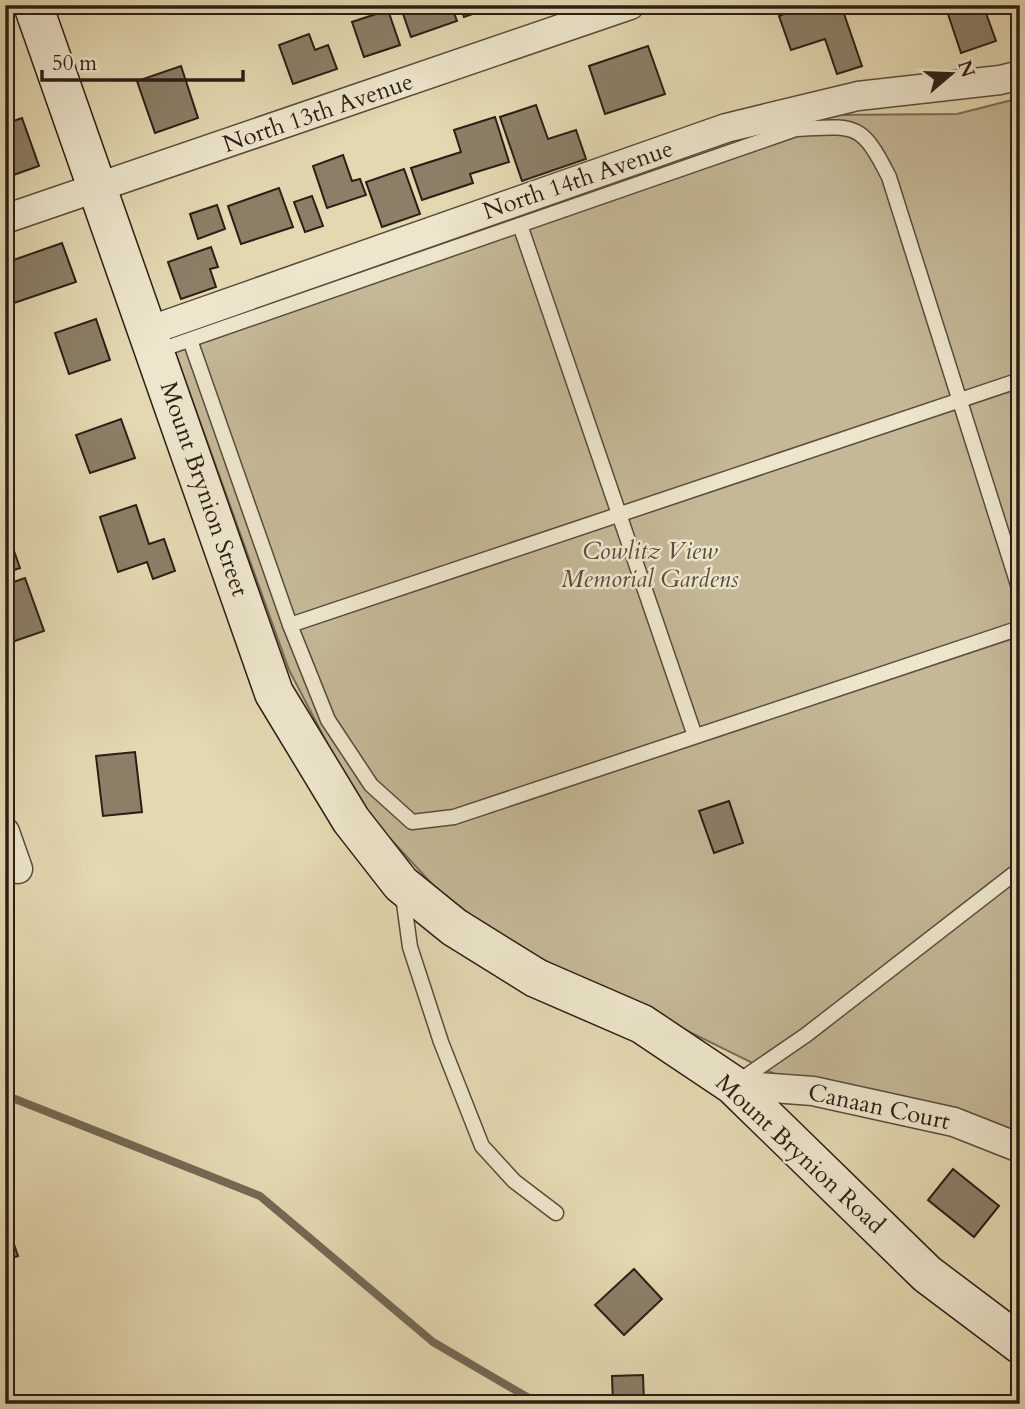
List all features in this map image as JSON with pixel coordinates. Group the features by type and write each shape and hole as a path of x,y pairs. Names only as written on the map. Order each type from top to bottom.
{"street":[{"name":"Mount Brynion Street","path":"33,5 98,189 165,341 275,693 351,820 401,884 454,927"},
{"name":"North 13th Avenue","path":"5,219 630,5"},
{"name":"North 14th Avenue","path":"165,341 726,128 858,96 1000,80 1020,75"},
{"path":"5,832 18,869"},
{"name":"Mount Brynion Road","path":"454,927 536,978 642,1024 733,1085 926,1274 1020,1344"},
{"name":"Canaan Court","path":"733,1085 813,1091 877,1105 954,1122 1020,1148"}],"lane":[{"path":"1020,591 889,177 872,142 846,126 796,129 520,225 165,341 290,625 328,720 371,785 412,822 454,817 1020,628"},
{"path":"520,225 695,736"},
{"path":"290,625 1020,380"},
{"path":"733,1085 806,1035 1020,869"},
{"path":"401,884 410,947 440,1042 482,1146 514,1181 556,1213"}],"green space":[{"name":"Cowlitz View Memorial Gardens","path":"1020,98 1020,1133 785,1079 489,933 432,884 360,806 289,670 170,338 827,115 957,114"}],"building":[{"path":"400,5 451,5 457,21 411,37"},
{"path":"460,5 499,5 464,17"},
{"path":"809,5 826,5 828,13 842,8 862,66 837,74 825,39 791,50 779,16"},
{"path":"945,5 983,5 996,41 961,53"},
{"path":"388,10 400,45 364,57 352,22"},
{"path":"309,34 315,50 328,45 337,69 293,84 279,45"},
{"path":"648,46 665,94 605,114 589,66"},
{"path":"5,63 14,87 5,90"},
{"path":"181,66 198,118 155,133 137,81"},
{"path":"536,105 548,139 576,130 586,159 522,181 500,117"},
{"path":"495,117 509,162 470,174 473,183 422,200 411,168 461,152 454,130"},
{"path":"22,118 39,166 5,178 5,124"},
{"path":"343,155 352,181 360,179 366,195 327,208 313,166"},
{"path":"404,169 420,214 382,227 366,182"},
{"path":"279,188 293,227 241,244 228,206"},
{"path":"312,196 323,226 305,232 294,202"},
{"path":"217,205 225,229 198,239 190,214"},
{"path":"62,243 76,282 5,306 5,263"},
{"path":"211,247 218,267 210,269 216,287 181,299 168,262"},
{"path":"96,319 110,360 69,374 55,333"},
{"path":"121,419 135,458 90,473 76,435"},
{"path":"5,481 12,502 5,505"},
{"path":"136,505 149,544 164,539 175,571 153,579 147,562 118,572 100,517"},
{"path":"5,525 20,568 5,573"},
{"path":"25,578 44,631 6,644 5,585"},
{"path":"135,752 142,812 103,816 96,756"},
{"path":"729,801 743,843 714,853 699,811"},
{"path":"953,1169 999,1206 974,1237 928,1200"},
{"path":"5,1218 18,1256 5,1260"},
{"path":"634,1269 662,1299 624,1335 595,1305"},
{"path":"643,1375 644,1404 613,1404 612,1376"}],"waterway":[{"path":"5,1095 260,1196 433,1342 539,1404"}]}
